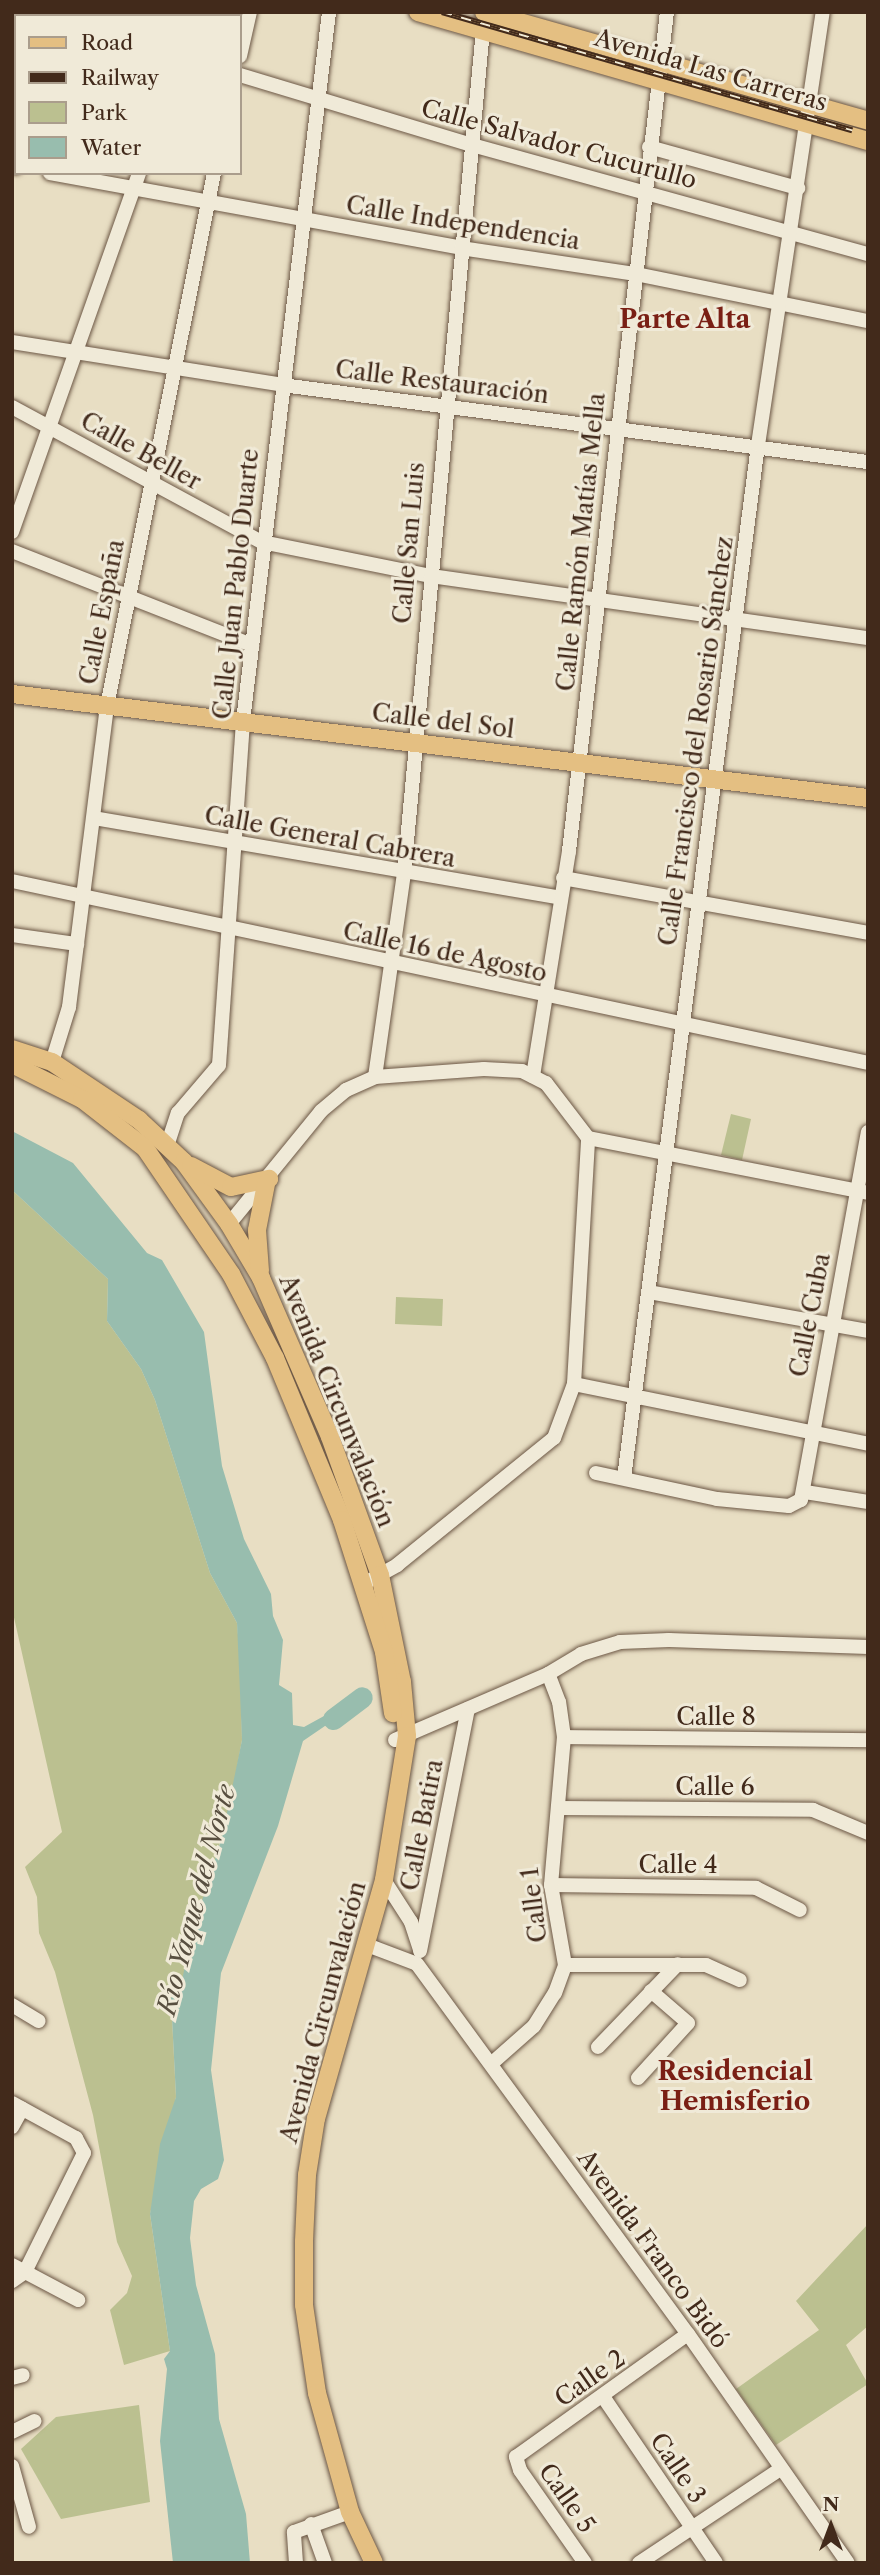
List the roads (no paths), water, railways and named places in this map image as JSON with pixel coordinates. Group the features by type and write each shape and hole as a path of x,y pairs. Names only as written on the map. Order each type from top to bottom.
{"main road":[{"name":"Avenida Las Carreras","path":"418,12 484,17 659,71 804,124 868,141"},
{"name":"Avenida Las Carreras","path":"659,71 807,104 868,121"},
{"name":"Calle del Sol","path":"12,694 415,744 579,761 868,799"},
{"name":"Avenida Circunvalación","path":"12,1049 52,1062 130,1113 184,1161 229,1224 261,1278 330,1437 402,1682 398,1809 384,1880 367,1945 316,2118 307,2175 305,2229 309,2351 350,2512 374,2563"},
{"name":"Avenida Circunvalación","path":"12,1064 82,1099 145,1148 169,1178 243,1297 312,1442 372,1579"},
{"path":"184,1161 222,1185 240,1187 267,1182 257,1230 261,1278"},
{"path":"169,1178 213,1221 229,1224 229,1248 244,1284 243,1297"}],"street":[{"path":"242,47 250,12"},
{"name":"Calle Juan Pablo Duarte","path":"167,1146 178,1113 219,1065 226,928 243,721 262,542 329,12"},
{"name":"Calle Ramón Matías Mella","path":"533,1076 579,761 649,146 667,12"},
{"name":"Calle Francisco del Rosario Sánchez","path":"624,1478 632,1393 668,1154 697,903 717,780 758,445 807,104 823,12"},
{"name":"Calle San Luis","path":"375,1077 404,873 484,17"},
{"name":"Calle Salvador Cucurullo","path":"242,76 472,145 645,190 868,254"},
{"path":"649,146 797,188"},
{"name":"Calle Independencia","path":"61,175 208,204 461,248 636,274 868,321"},
{"path":"12,532 138,175"},
{"name":"Calle España","path":"52,1062 69,1007 107,706 150,482 215,175"},
{"name":"Calle Restauración","path":"12,342 282,385 758,445 868,462"},
{"name":"Calle Beller","path":"12,407 262,542 431,576 868,638"},
{"path":"12,551 252,645"},
{"name":"Calle General Cabrera","path":"94,818 232,844 560,898"},
{"path":"563,878 868,933"},
{"name":"Calle 16 de Agosto","path":"12,881 545,997 868,1063"},
{"path":"12,935 77,944"},
{"path":"229,1224 267,1182 332,1100 375,1077 484,1069 533,1076 558,1094 588,1138 574,1384 554,1438 531,1460 372,1579"},
{"name":"Calle Cuba","path":"800,1498 830,1324 862,1192 868,1132"},
{"path":"588,1138 862,1192"},
{"path":"649,1292 868,1331"},
{"path":"574,1384 632,1393 868,1444"},
{"path":"596,1473 717,1499 800,1498 868,1502"},
{"path":"401,1738 548,1674 581,1654 620,1643 669,1640 868,1647"},
{"name":"Calle 1","path":"491,2064 534,2026 555,1993 565,1965 551,1885 564,1737 559,1702 548,1674"},
{"name":"Calle Batira","path":"419,1957 468,1709"},
{"name":"Calle 8","path":"564,1737 868,1740"},
{"name":"Calle 6","path":"558,1808 813,1810 868,1833"},
{"name":"Avenida Franco Bidó","path":"384,1880 411,1922 419,1957 491,2064 688,2334 779,2470 848,2563"},
{"name":"Calle 4","path":"551,1885 756,1888 800,1910"},
{"path":"367,1945 419,1957"},
{"path":"598,2047 678,1964"},
{"path":"565,1965 706,1965 740,1980"},
{"path":"638,2078 688,2023 652,1991"},
{"path":"12,2005 39,2021"},
{"path":"12,2127 17,2106 76,2138 84,2153 12,2281"},
{"path":"18,2269 78,2300"},
{"name":"Calle 2","path":"516,2457 604,2399 688,2334"},
{"name":"Calle 3","path":"604,2399 716,2563"},
{"path":"12,2432 34,2421"},
{"name":"Calle 5","path":"516,2457 520,2470 585,2563"},
{"path":"12,2466 29,2527"},
{"path":"639,2563 779,2470"},
{"path":"296,2563 294,2532 350,2512"},
{"path":"311,2524 325,2563"}],"water":[{"path":"12,1131 73,1163 147,1253 162,1260 204,1332 222,1466 244,1539 271,1594 273,1616 283,1640 279,1685 292,1693 293,1725 304,1727 344,1705 360,1702 303,1741 278,1826 221,1973 211,2070 224,2160 218,2179 201,2189 194,2201 190,2238 196,2285 215,2354 219,2419 246,2514 250,2563 173,2563 160,2441 167,2369 164,2359 170,2351 150,2214 160,2144 176,2097 171,1998 182,1981 190,1939 222,1837 242,1740 237,1623 210,1573 155,1400 141,1369 107,1321 108,1279 12,1190"}],"waterway":[{"path":"333,1719 362,1697"}],"railway":[{"path":"442,12 852,130"}],"district":[{"name":"Parte Alta","path":"685,320"},
{"name":"Residencial Hemisferio","path":"735,2087"}],"water label":[{"name":"Río Yaque del Norte","path":"197,1900"}]}
